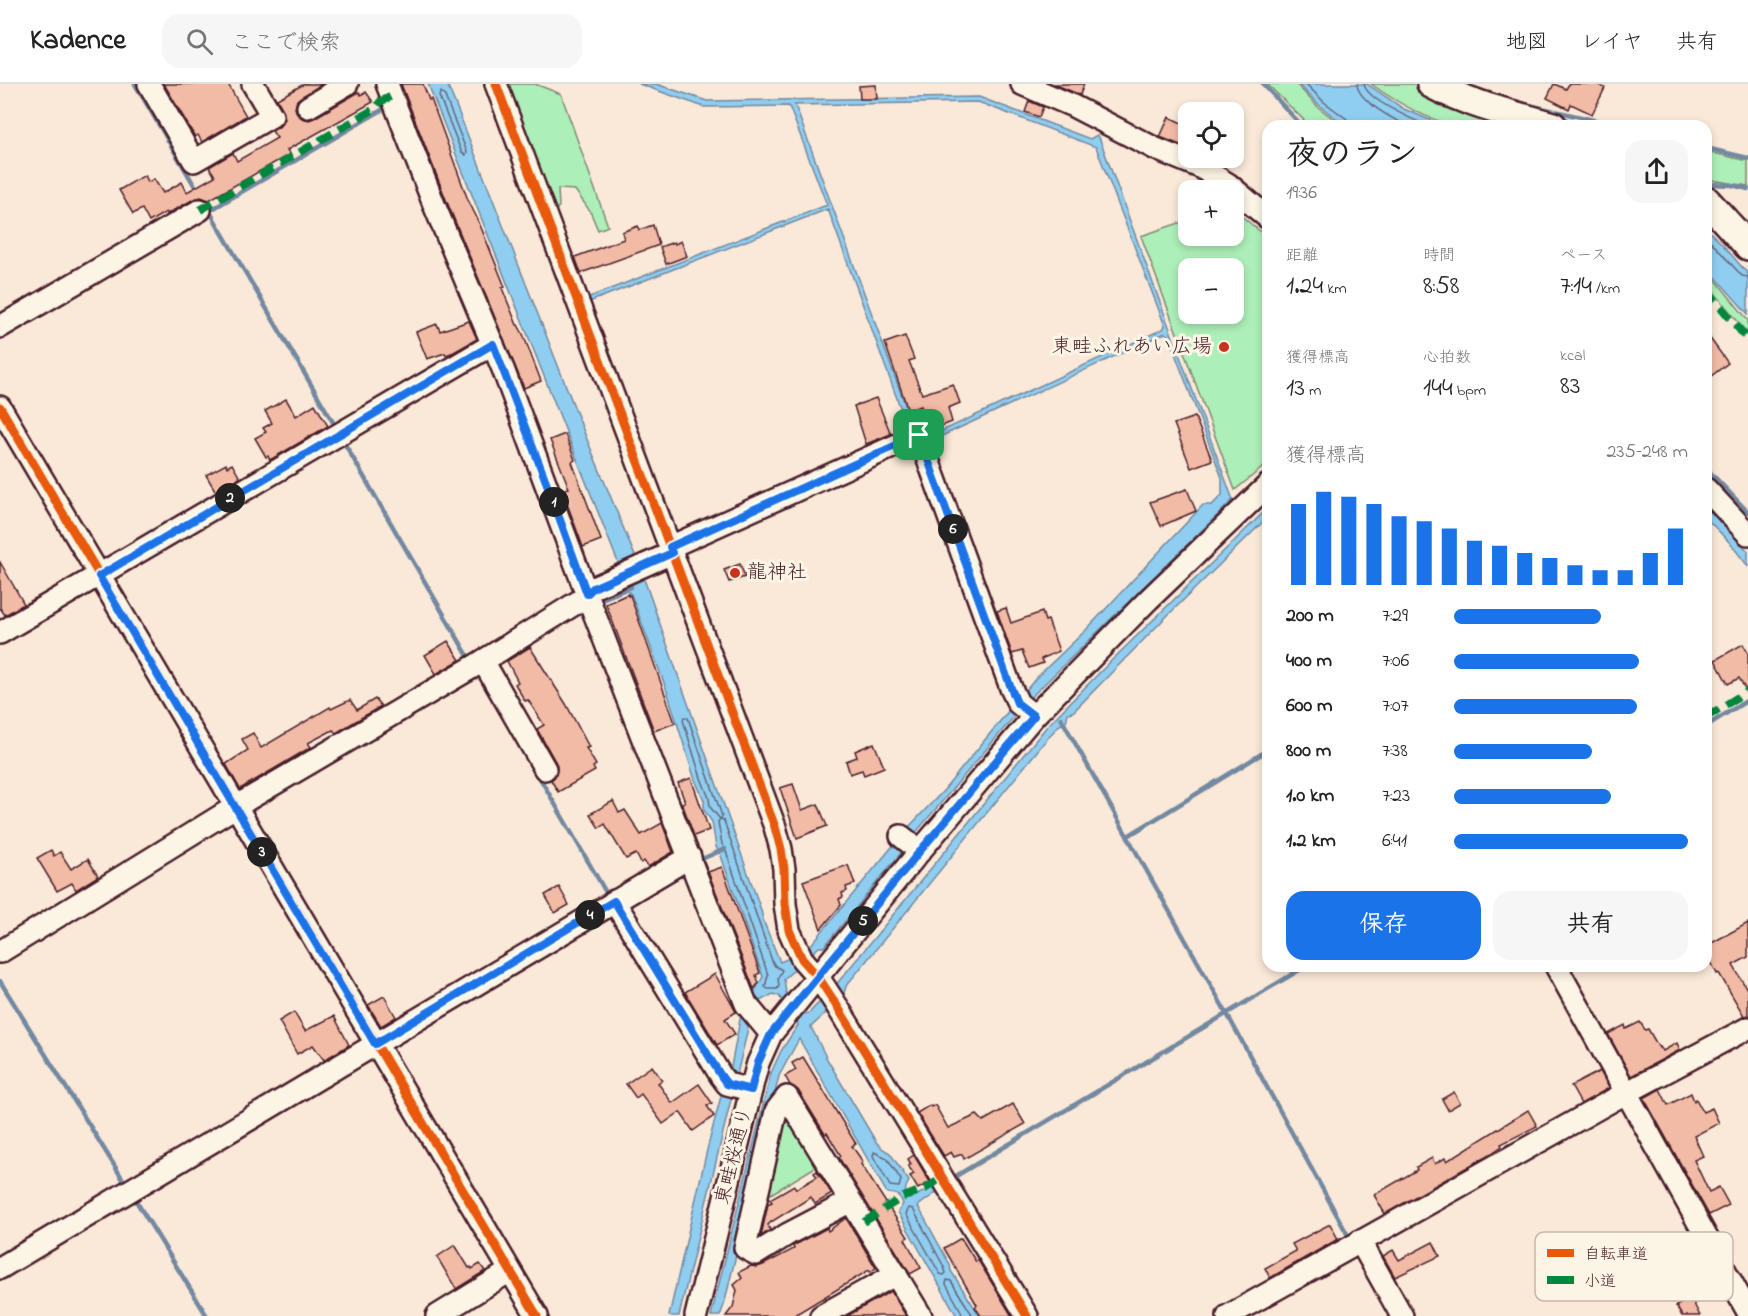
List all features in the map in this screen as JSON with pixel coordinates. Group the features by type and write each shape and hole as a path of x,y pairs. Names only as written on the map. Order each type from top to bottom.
{"main road":[{"path":"1437,86 1484,106 1532,120"},
{"path":"1712,207 1748,246"}],"street":[{"path":"149,84 194,161 272,116 253,84"},
{"path":"308,107 347,84"},
{"path":"382,84 413,147 435,207 493,344 589,601 750,1010 771,1034"},
{"path":"496,84 775,827 784,869 788,923 800,955 828,992 1027,1316"},
{"path":"1022,84 1071,105 1156,149 1200,167 1228,184 1262,213"},
{"path":"0,327 200,210"},
{"path":"0,633 101,580 340,434 493,344"},
{"path":"0,406 537,1316"},
{"path":"589,601 593,588 631,572 671,550 917,440 1025,709"},
{"name":"東畦桜通り","path":"696,1316 758,1063 771,1034 792,1009 828,992 911,844 1025,709 1149,599 1262,491"},
{"path":"1712,495 1748,534"},
{"path":"0,952 481,666 581,600 589,601"},
{"path":"481,666 545,769"},
{"path":"0,1268 691,862"},
{"path":"616,904 721,1076 727,1084 751,1090"},
{"path":"1559,972 1626,1097 1703,1232"},
{"path":"1227,1316 1424,1210 1748,1028"},
{"path":"851,1201 788,1234 756,1254 745,1248 776,1111 787,1097 896,1274 921,1316"},
{"path":"1359,1245 1402,1316"},
{"path":"437,1316 510,1271"},
{"path":"820,1316 896,1274"},
{"path":"1733,1286 1748,1312"}],"green space":[{"path":"506,84 535,84 561,94 608,226 598,230 590,211 575,190 558,189 559,206 557,209 552,209"},
{"path":"1267,84 1296,84 1318,107 1335,120 1304,120"},
{"path":"1371,84 1418,84 1508,120 1436,120 1410,109"},
{"path":"1712,153 1748,161 1748,186 1712,180"},
{"name":"東畦ふれあい広場","path":"1244,218 1262,233 1262,468 1235,490 1141,236 1178,223 1178,246 1244,246"},
{"path":"1712,275 1748,320 1748,334 1712,289"},
{"path":"791,1113 822,1163 761,1200 779,1116"}],"water":[{"path":"428,84 447,84 455,103 637,561 637,578 644,579 763,920 780,962 806,951 1010,709 828,209 589,302 587,298 827,205 789,106 704,107 639,84 656,84 707,101 979,97 1090,139 1097,135 1099,137 1233,500 1029,699 906,844 824,947 819,947 784,979 786,993 804,1014 809,1013 835,986 1048,725 1262,514 1262,523 1073,712 1068,713 1066,722 1058,726 1042,745 846,986 843,997 811,1027 827,1059 876,1142 890,1153 909,1181 905,1195 909,1199 939,1184 941,1189 918,1206 950,1265 951,1271 980,1316 957,1316 898,1212 903,1204 899,1196 887,1193 799,1039 779,1076 724,1305 720,1316 711,1316 771,1073 781,1051 798,1025 779,996 773,994 756,1003 750,1020 679,1316 669,1316 707,1150 721,1096 727,1088 741,1014 763,977 716,847 712,822 704,810 704,800 695,780 667,691 631,594 623,588 622,584 625,582","holes":["978,102 1096,147 1165,326 1163,329 929,437 917,437 795,105","1165,333 1168,335 1222,478 1222,495 1212,505 1203,505 1023,694 931,441"]},
{"path":"1298,84 1367,84 1404,109 1430,120 1338,120"},
{"path":"1712,234 1748,274 1748,314 1712,273"},
{"path":"1712,513 1748,551 1748,566 1712,524"}],"building":[{"path":"164,84 228,84 246,116 202,142 198,135 195,137"},
{"path":"304,84 322,84 297,100 295,108 297,114 309,120 359,92 361,95 366,92 373,102 287,150 290,154 209,200 201,197 194,199 149,222 142,209 133,214 119,190 145,175 148,182 154,179 163,193 182,182 187,192 215,176 209,167 233,153 237,161 277,138 272,131 279,127 285,119 277,99"},
{"path":"401,84 423,84 429,100 431,99 468,200 505,287 502,288 541,381 524,388"},
{"path":"1054,84 1084,84 1080,95"},
{"path":"1554,84 1566,89 1569,84 1597,84 1605,88 1592,114 1571,104 1569,109 1547,98"},
{"path":"876,85 877,99 860,99 859,86"},
{"path":"1029,101 1043,107 1039,117 1025,112"},
{"path":"1169,117 1178,121 1178,144 1160,137"},
{"path":"653,225 659,245 581,273 575,257 624,239 622,232 638,226 639,230"},
{"path":"681,241 687,256 666,264 660,247"},
{"path":"469,321 477,339 454,352 427,359 416,332 437,324 440,331"},
{"path":"905,336 914,359 909,361 922,394 953,384 960,403 948,408 952,422 931,430 921,406 908,410 885,343"},
{"path":"1712,341 1728,363 1712,375"},
{"path":"876,398 891,434 866,444 854,406"},
{"path":"286,399 296,416 315,404 328,426 270,460 255,438 266,432 263,428 272,423 265,411"},
{"path":"1195,417 1212,460 1191,468 1174,424"},
{"path":"565,434 575,460 572,462 601,540 583,547 562,490 569,488 550,440"},
{"path":"226,464 227,467 232,464 240,478 216,492 206,475"},
{"path":"1187,489 1196,511 1161,526 1150,502"},
{"path":"0,562 24,604 5,615 0,608"},
{"name":"龍神社","path":"740,564 745,577 729,582 724,570"},
{"path":"628,594 675,723 654,731 606,604"},
{"path":"1006,608 1011,623 1042,612 1045,621 1048,620 1059,651 1041,659 1043,663 1029,668 1022,651 1012,654 997,611"},
{"path":"448,641 460,660 436,674 425,655"},
{"path":"1743,644 1748,653 1748,694 1739,678 1728,684 1715,660"},
{"path":"530,647 566,704 596,765 593,767 595,771 558,792 551,780 556,775 556,763 537,729 544,725 515,684 518,682 507,661"},
{"path":"375,699 381,706 336,733 333,730 308,743 311,747 240,789 226,764 248,750 242,739 253,733 261,748 330,707 331,709 350,700 357,710"},
{"path":"874,743 884,767 864,775 862,770 850,774 846,761 857,757 855,751"},
{"path":"691,778 709,830 694,836 682,803 685,802 678,783"},
{"path":"793,784 802,810 818,804 827,826 797,838 780,788"},
{"path":"613,801 619,813 625,810 641,835 662,823 673,852 648,867 644,861 641,863 636,854 626,859 605,824 599,828 590,814"},
{"path":"51,850 54,856 60,852 71,869 88,859 98,876 76,890 72,883 57,891 37,858"},
{"path":"848,865 855,884 846,887 847,891 842,893 843,897 839,899 841,905 821,929 803,881"},
{"path":"722,867 760,973 756,975 759,983 754,989 708,872"},
{"path":"559,887 569,905 555,913 545,895"},
{"path":"1748,923 1748,957 1733,965 1748,991 1748,1015 1744,1016 1712,964 1712,943"},
{"path":"715,974 736,1012 725,1019 735,1034 717,1045 685,992"},
{"path":"384,996 396,1017 381,1026 368,1005"},
{"path":"294,1012 305,1031 334,1016 349,1045 324,1060 313,1045 297,1054 279,1021"},
{"path":"1640,1022 1645,1030 1648,1029 1663,1051 1677,1043 1680,1050 1631,1076 1608,1034 1625,1025 1626,1029"},
{"path":"803,1057 856,1144 852,1146 863,1162 861,1164 908,1237 905,1239 921,1268 910,1274 839,1158 841,1156 827,1133 825,1134 798,1090 790,1085 785,1076 796,1070 792,1063"},
{"path":"652,1066 662,1080 658,1083 672,1103 699,1084 712,1103 707,1106 714,1116 693,1131 680,1112 663,1124 641,1094 636,1098 626,1084"},
{"path":"1600,1071 1609,1088 1581,1104 1571,1086"},
{"path":"1660,1089 1668,1105 1691,1093 1703,1112 1712,1108 1719,1123 1694,1136 1703,1156 1694,1160 1709,1192 1719,1187 1729,1205 1709,1215 1644,1098"},
{"path":"1454,1092 1460,1103 1448,1110 1442,1099"},
{"path":"1013,1104 1025,1124 964,1159 962,1154 954,1157 951,1152 944,1156 917,1113 930,1105 931,1107 935,1105 948,1128 977,1115 983,1121"},
{"path":"1528,1110 1537,1126 1501,1144 1502,1146 1492,1153 1385,1214 1374,1195 1417,1170 1416,1167 1432,1158 1435,1164 1445,1158 1447,1161"},
{"path":"914,1155 930,1182 918,1189 910,1176 914,1174 908,1166 911,1164 908,1159"},
{"path":"817,1171 832,1194 815,1204 811,1197 771,1222 768,1225 770,1230 761,1236 768,1204 772,1202 770,1199 794,1185 796,1189 817,1177 814,1173"},
{"path":"846,1218 876,1268 793,1316 726,1316 733,1307 737,1290 734,1285 742,1278 739,1272 751,1266 763,1265 827,1228 828,1231"},
{"path":"1330,1224 1338,1239 1270,1278 1265,1268 1296,1251 1292,1244"},
{"path":"961,1238 976,1262 978,1260 1012,1316 981,1316 975,1307 977,1305 944,1248"},
{"path":"1433,1242 1440,1256 1395,1277 1383,1256 1393,1250 1399,1260"},
{"path":"455,1245 469,1268 472,1269 480,1264 485,1271 456,1289 437,1257"},
{"path":"891,1291 906,1316 847,1316"},
{"path":"1685,1301 1692,1301 1700,1316 1682,1316 1676,1306"}],"waterway":[{"path":"135,84 337,429"},
{"path":"1263,84 1296,120"},
{"path":"1525,104 1593,120"},
{"path":"209,211 387,107"},
{"path":"1712,149 1748,158"},
{"path":"1712,184 1732,185 1748,189"},
{"path":"342,439 472,663"},
{"path":"1712,474 1748,512"},
{"path":"597,601 631,587"},
{"path":"1712,722 1748,700"},
{"path":"1061,718 1351,1241"},
{"path":"1128,836 1262,754"},
{"path":"537,773 608,896"},
{"path":"697,861 725,849"},
{"path":"951,1179 1296,972"},
{"path":"0,981 127,1186"},
{"path":"133,1196 207,1316"}],"marked path":[{"path":"200,210 376,108 380,102 392,96"},
{"path":"1712,296 1748,340"},
{"path":"1712,713 1748,691"},
{"path":"864,1222 901,1198 925,1189 942,1178"}],"cycle path":[{"path":"496,84 775,827 784,869 785,904 789,930 802,959 818,977 837,1006 1027,1316"},
{"path":"0,407 537,1316"}],"place":[{"name":"東畦ふれあい広場","path":"1224,347"},
{"name":"龍神社","path":"735,573"}],"route":[{"path":"493,344 587,594 593,588 672,553 670,547 919,435 1017,703 1034,716 920,851 771,1034 758,1063 751,1090 727,1084 721,1076 614,901 375,1044 99,576 493,344"}]}
